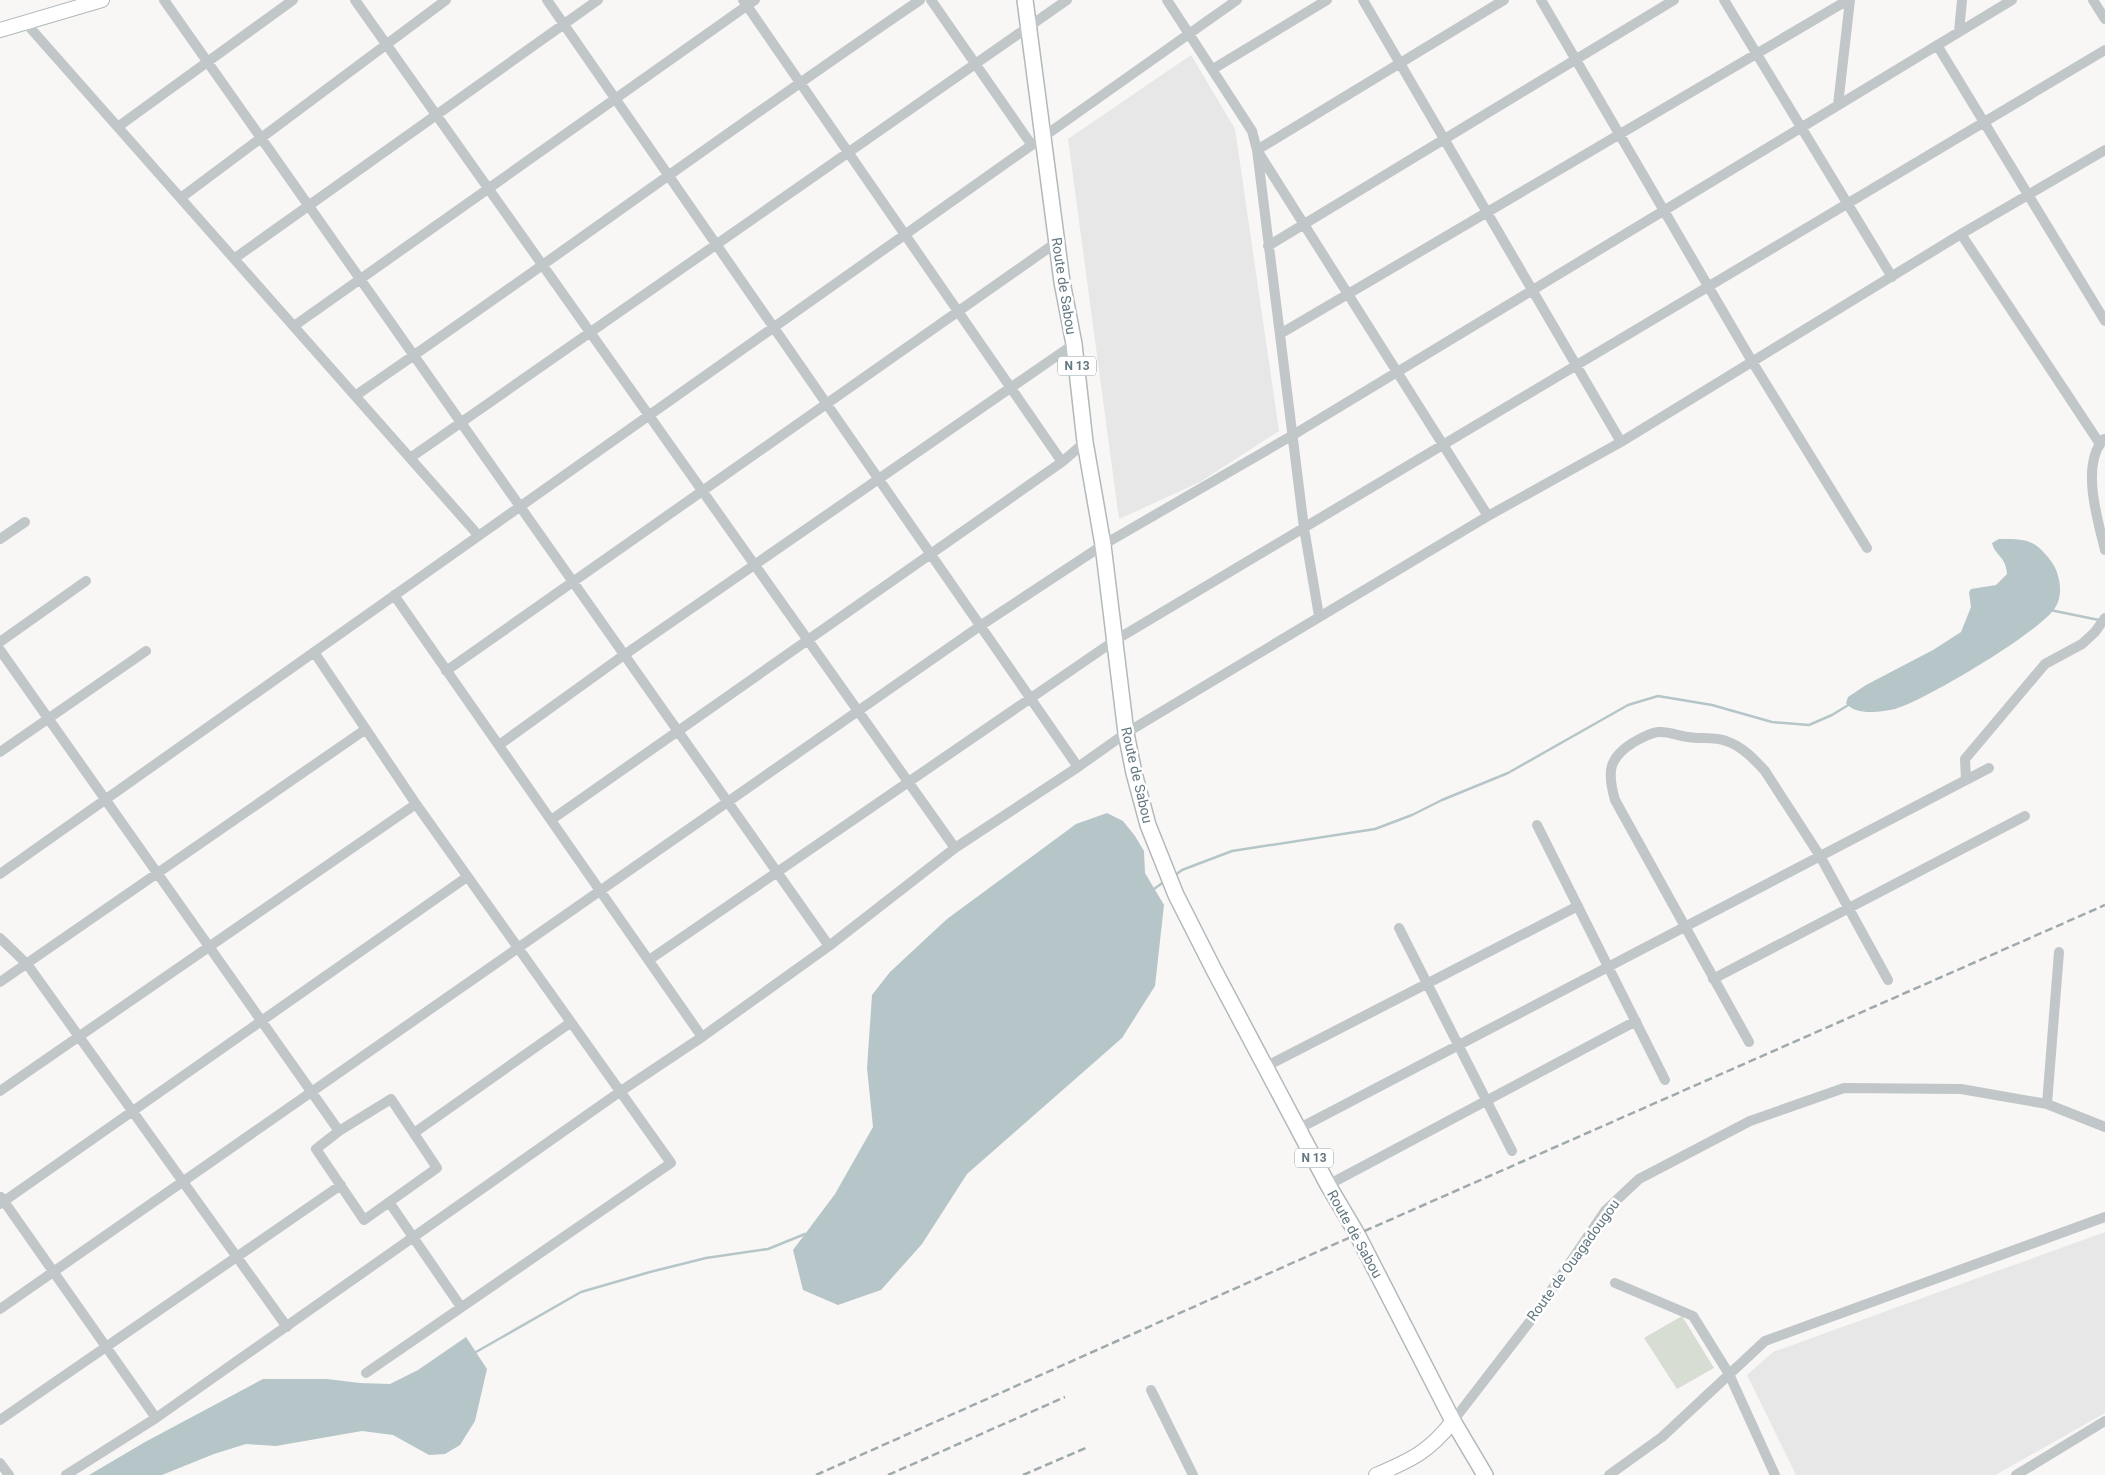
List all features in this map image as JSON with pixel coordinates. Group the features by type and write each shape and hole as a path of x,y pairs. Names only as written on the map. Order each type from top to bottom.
{"main road":[{"name":"Route de Sabou","path":"1025,0 1037,140 1074,344 1085,442 1102,544 1126,733 1148,825 1176,895 1265,1067 1328,1185 1358,1234 1452,1421 1485,1475"}],"street":[{"path":"0,30 102,0"},
{"path":"164,0 829,946"},
{"path":"119,126 293,0"},
{"path":"355,0 955,848"},
{"path":"182,197 446,0"},
{"path":"547,0 1078,767"},
{"path":"235,258 598,0"},
{"path":"355,396 669,176 799,82 920,0"},
{"path":"931,0 975,63 1037,140"},
{"path":"410,458 1067,0"},
{"path":"1168,0 1252,132 1257,150 1304,528 1320,616"},
{"path":"0,874 773,326 1237,0"},
{"path":"1212,69 1327,0"},
{"path":"1363,0 1621,442"},
{"path":"1257,150 1504,0"},
{"path":"1541,0 1753,363 1867,548"},
{"path":"1268,246 1674,0"},
{"path":"1724,0 1892,277"},
{"path":"1280,334 1849,0"},
{"path":"1838,105 1849,0"},
{"path":"1958,32 1962,0"},
{"path":"0,1309 980,626 1102,544 1293,435 2012,0"},
{"path":"2093,0 2105,20"},
{"path":"294,326 748,2 799,82 1062,462"},
{"path":"25,22 182,197 478,535"},
{"path":"1937,46 2105,320"},
{"path":"649,960 1114,641 2105,50"},
{"path":"1257,150 1488,516"},
{"path":"66,1475 156,1418 621,1091 702,1037 829,946 955,848 1126,733 1488,516 1621,442 1961,234 2105,150"},
{"path":"1961,234 2103,441 2093,464 2094,502 2105,550"},
{"path":"446,670 1057,242"},
{"path":"499,745 624,655 1074,344"},
{"path":"551,820 1062,462 1085,442"},
{"path":"0,539 25,522"},
{"path":"0,642 86,581"},
{"path":"394,595 702,1037"},
{"path":"1966,780 1965,759 2045,664 2082,644 2103,622"},
{"path":"0,650 339,1131"},
{"path":"0,752 146,651"},
{"path":"314,652 467,877 672,1163 366,1373"},
{"path":"0,982 366,729"},
{"path":"1749,1042 1684,927 1652,864 1617,806 1612,792 1613,760 1622,750 1641,738 1657,732 1670,732 1687,737 1725,740 1739,747 1755,760 1765,772 1820,856 1888,980"},
{"path":"1298,1129 1989,768"},
{"path":"0,1091 416,804"},
{"path":"1714,979 2025,816"},
{"path":"1537,825 1665,1080"},
{"path":"156,1418 54,1272 1,1201 467,877"},
{"path":"1265,1067 1578,906"},
{"path":"1399,928 1512,1151"},
{"path":"0,938 27,964 287,1327"},
{"path":"2048,1104 2060,952"},
{"path":"1328,1185 1636,1021"},
{"path":"414,1133 570,1023"},
{"name":"Route de Ouagadougou","path":"1376,1475 1408,1461 1425,1451 1438,1440 1531,1320 1605,1211 1627,1188 1639,1179 1750,1121 1844,1088 1961,1089 2048,1104 2105,1127"},
{"path":"391,1099 437,1168 364,1220 316,1148 339,1131 391,1099"},
{"path":"0,1420 341,1185"},
{"path":"388,1202 461,1307"},
{"path":"1609,1475 1662,1437 1764,1341 2105,1217"},
{"path":"1616,1283 1694,1316 1729,1374 1775,1475"},
{"path":"1151,1390 1193,1475"},
{"path":"2016,1475 2105,1422"},
{"path":"0,1463 9,1475"}],"shaded area":[{"path":"1191,55 1235,129 1279,431 1200,482 1119,519 1068,139"},
{"path":"1999,539 2017,539 2034,544 2051,561 2057,572 2060,584 2058,603 2055,608 2028,633 1954,680 1910,703 1895,709 1876,712 1855,710 1850,707 1846,703 1848,697 1866,685 1933,650 1961,632 1971,607 1969,592 1971,589 1996,585 2007,574 2005,563 1995,551 1992,543"},
{"path":"1107,813 1123,821 1135,836 1144,851 1145,873 1164,905 1155,986 1122,1038 967,1174 922,1244 881,1290 838,1305 803,1290 793,1250 835,1194 873,1127 867,1068 872,995 890,972 947,919 1076,824"},
{"path":"2105,1232 2105,1413 1995,1475 1796,1475 1747,1375 1773,1352"},
{"path":"1682,1316 1714,1368 1677,1389 1644,1338"},
{"path":"466,1337 487,1369 475,1421 460,1445 445,1454 429,1455 393,1435 362,1431 276,1446 246,1444 214,1454 162,1475 89,1475 145,1442 263,1379 327,1379 390,1384 418,1370"}],"waterway":[{"path":"2050,610 2099,620"},
{"path":"1174,876 1182,870 1232,851 1375,829 1508,773 1628,705 1658,696 1712,705 1772,722 1809,725 1832,715 1850,704"},
{"path":"1154,889 1165,881"},
{"path":"476,1352 581,1292 706,1258 768,1249 805,1234"}],"railway":[{"path":"816,1475 2105,905"},
{"path":"888,1475 1065,1397"},
{"path":"1023,1475 1088,1447"}]}
